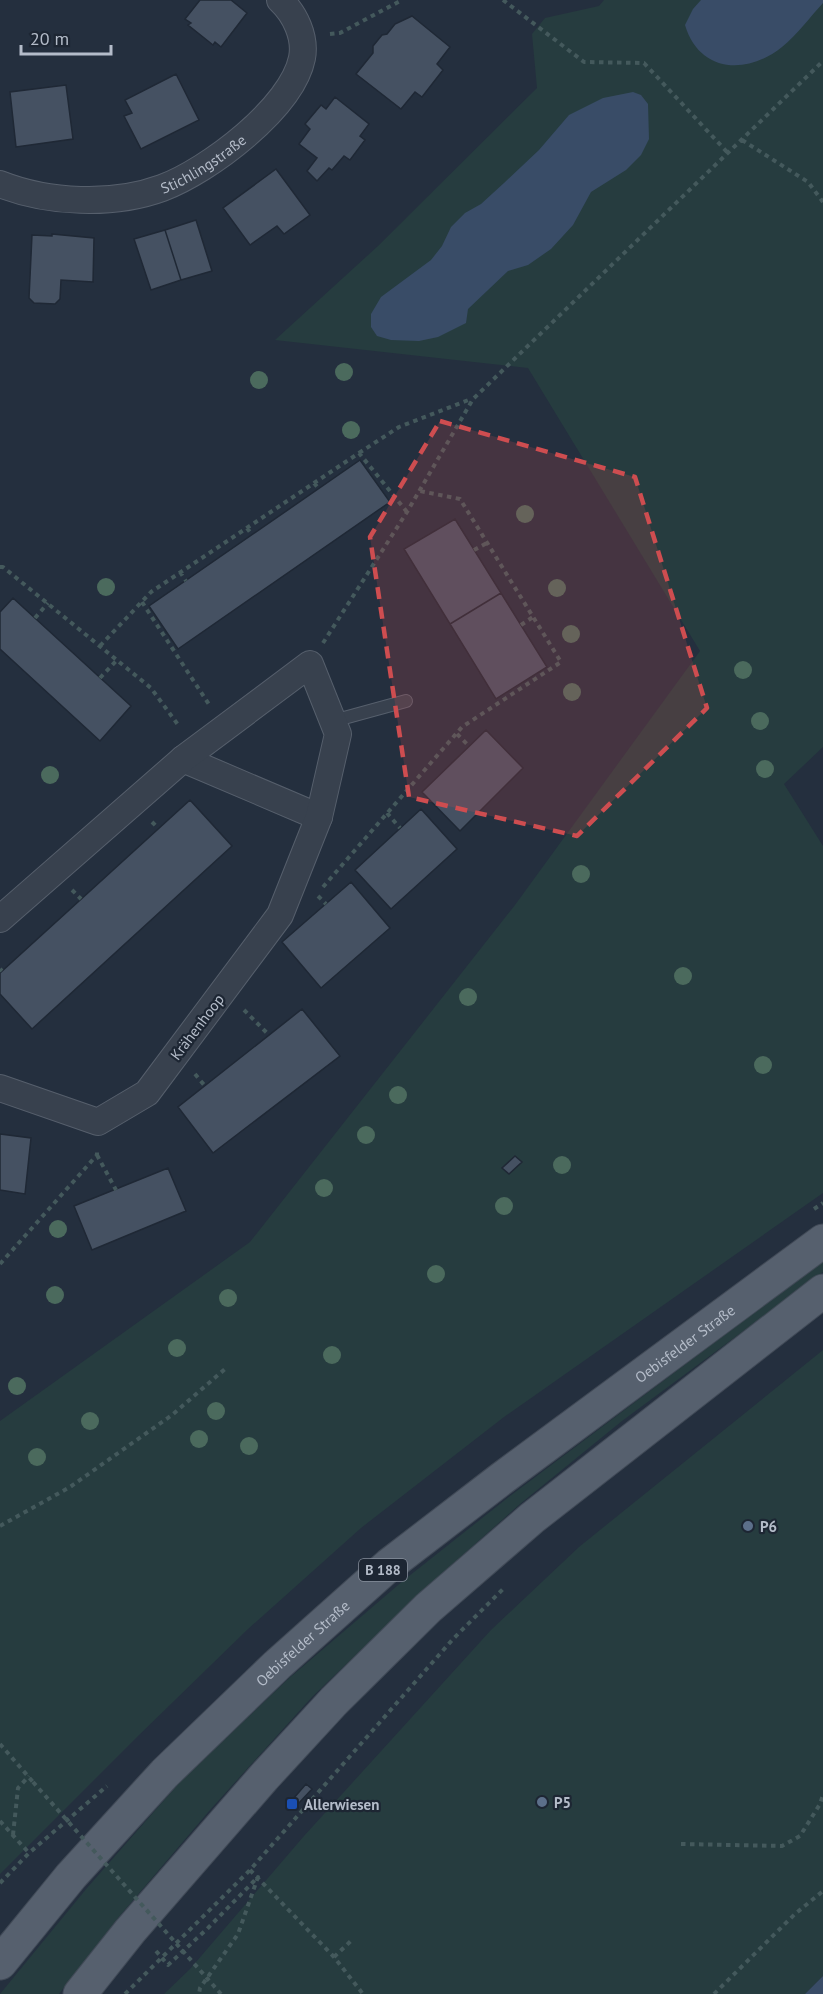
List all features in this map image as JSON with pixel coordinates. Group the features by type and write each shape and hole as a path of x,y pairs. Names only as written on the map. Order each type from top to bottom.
{"main road":[{"name":"Oebisfelder Straße","path":"0,1963 71,1876 165,1773 277,1665 389,1565 529,1458 823,1241"},
{"path":"80,1994 130,1931 264,1777 334,1701 428,1608 532,1518 823,1291"}],"street":[{"path":"280,0 295,19 302,38"},
{"name":"Stichlingstraße","path":"0,184 47,196 82,199 120,198 161,188 195,173 236,145 279,101 294,78 302,57 302,38"},
{"path":"0,919 190,754 310,664"},
{"name":"Krähenhoop","path":"98,1122 147,1093 280,915 319,817 338,734 310,664"},
{"path":"190,754 319,817"},
{"path":"0,1088 98,1122"}],"lane":[{"path":"333,721 406,701"}],"path":[{"path":"302,38 340,33 402,0"},
{"path":"503,0 584,62 644,63 728,153"},
{"path":"310,664 420,491 473,399 823,61"},
{"path":"742,140 808,182 823,202"},
{"path":"100,646 151,592 359,453 399,427 473,399"},
{"path":"359,453 407,512"},
{"path":"314,483 319,489"},
{"path":"317,894 457,734 479,715 561,662 460,499 420,491"},
{"path":"247,528 252,535"},
{"path":"474,550 487,543"},
{"path":"0,567 48,603 151,688 190,754"},
{"path":"180,572 186,581"},
{"path":"142,602 224,728"},
{"path":"35,618 48,603"},
{"path":"521,625 533,617"},
{"path":"100,678 117,660"},
{"path":"457,734 469,746"},
{"path":"387,813 400,828"},
{"path":"225,989 269,1035"},
{"path":"98,1122 97,1155 116,1190"},
{"path":"0,1264 97,1155"},
{"path":"0,1526 70,1487 172,1415 225,1369"},
{"path":"125,1994 250,1870 453,1639 507,1585"},
{"path":"0,1744 221,1994"},
{"path":"13,1835 18,1788 29,1776"},
{"path":"681,1844 782,1846 800,1836 823,1796"},
{"path":"0,1821 29,1853"},
{"path":"250,1870 334,1957 363,1994"},
{"path":"168,1965 258,1877"},
{"path":"199,1994 200,1988 238,1935 258,1877"},
{"path":"714,1994 795,1914 823,1891"},
{"path":"334,1957 352,1939"}],"highlighted area":[{"path":"440,421 635,477 707,708 577,836 409,797 370,537"}],"green space":[{"path":"604,0 823,0 823,747 784,784 823,846 823,1193 504,1417 361,1528 248,1629 0,1874 0,1421 250,1242 515,905 700,651 528,368 275,340 378,246 537,88 532,34 545,18 599,6"},
{"path":"823,1261 823,1272 622,1421 520,1504 417,1596 312,1697 210,1810 118,1918 59,1994 0,1994 87,1888 180,1782 287,1680 404,1580 510,1496"},
{"path":"823,1350 823,1976 805,1994 164,1994 190,1969 304,1836 491,1630 579,1547"}],"water":[{"path":"701,0 823,0 823,3 782,47 768,56 754,62 725,65 701,52 692,41 685,25 693,9"},
{"path":"633,92 641,95 648,104 649,139 641,155 626,170 591,192 573,225 551,249 528,265 508,271 468,309 466,323 438,337 419,341 391,340 377,336 371,327 371,314 381,297 431,260 442,246 451,227 465,213 481,204 504,183 539,150 569,115 603,98"},
{"path":"823,1976 823,1994 805,1994"}],"building":[{"path":"200,0 231,0 247,13 221,47 215,42 213,45 188,25 191,23 185,19"},
{"path":"412,16 450,47 437,64 443,70 422,97 415,92 401,109 356,74 373,53 373,46 382,35 387,34 395,24"},
{"path":"176,74 199,120 141,149 124,116 132,113 125,100"},
{"path":"66,85 73,139 16,147 10,92"},
{"path":"335,97 369,124 360,136 365,140 350,160 344,156 332,170 329,168 317,181 307,171 317,158 299,144 310,129 305,124 321,105 326,109"},
{"path":"276,169 310,215 284,234 277,226 250,245 223,208"},
{"path":"196,220 212,271 181,280 165,230"},
{"path":"165,230 181,280 151,290 134,239"},
{"path":"52,234 94,238 93,282 61,280 60,299 55,304 34,303 29,298 32,235 52,236"},
{"path":"360,460 390,502 178,649 149,606"},
{"path":"455,519 501,593 450,624 404,549"},
{"path":"501,593 547,667 496,699 450,624"},
{"path":"13,598 131,706 100,741 0,649 0,612"},
{"path":"486,730 523,768 460,831 422,792"},
{"path":"190,800 232,846 32,1029 0,994 0,973"},
{"path":"421,809 457,849 391,909 355,870"},
{"path":"351,882 390,928 321,988 282,942"},
{"path":"302,1009 340,1056 213,1153 178,1107"},
{"path":"0,1134 31,1138 25,1194 0,1190"},
{"path":"515,1156 522,1162 509,1174 502,1168"},
{"path":"168,1168 186,1211 92,1250 74,1206"},
{"path":"306,1784 312,1789 298,1804 293,1799"}],"place":[{"name":"P6","path":"748,1526"},
{"name":"P5","path":"542,1802"},
{"name":"Allerwiesen","path":"292,1804"}]}
